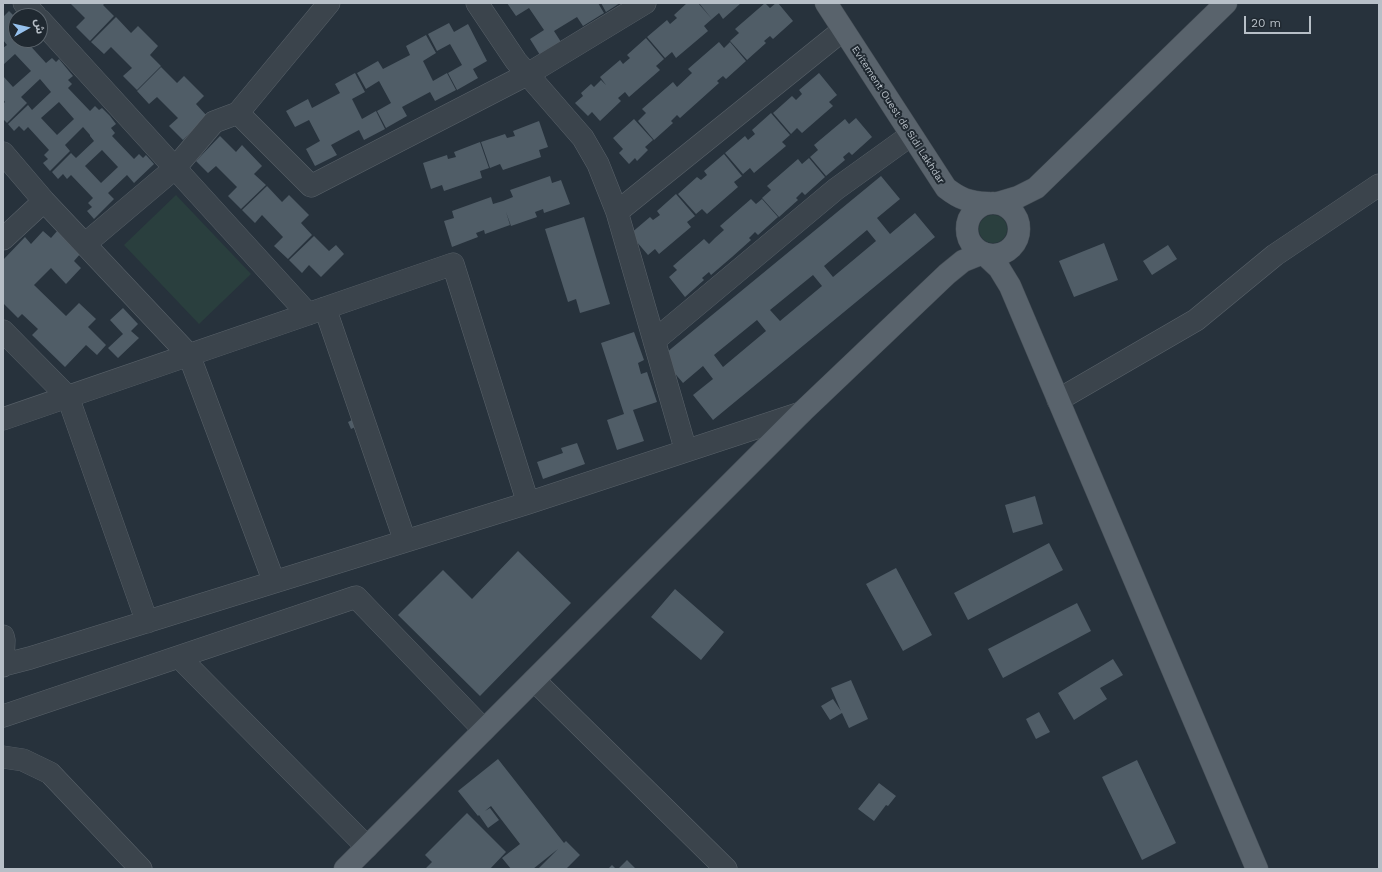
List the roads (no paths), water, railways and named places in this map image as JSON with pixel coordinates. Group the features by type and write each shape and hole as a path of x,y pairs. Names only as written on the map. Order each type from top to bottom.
{"main road":[{"name":"Evitement Ouest de Sidi Lakhdar","path":"826,3 946,188 958,197 972,202 993,203"},
{"path":"947,274 953,267 961,252 970,216 977,208 1018,197 1036,188 1226,3"},
{"path":"946,188 961,210 971,243 976,249 991,260 1005,277 1257,869"},
{"path":"345,869 801,413 947,274 963,261 983,253 994,255 1005,252 1016,236 1036,188"},
{"path":"993,203 1006,206 1013,212 1018,220 1011,271 1014,297"}],"street":[{"path":"85,244 175,168 214,122 238,113 329,3"},
{"path":"477,3 516,61 583,138 598,164 617,212 686,451"},
{"path":"238,113 311,186 528,74 646,3"},
{"path":"48,29 175,168 317,311 405,542"},
{"path":"617,212 843,30"},
{"path":"654,341 836,189 911,135"},
{"path":"3,153 44,201 189,355 274,582"},
{"path":"1058,400 1196,320 1275,255 1379,185"},
{"path":"3,239 44,201"},
{"path":"3,419 453,264 528,503"},
{"path":"3,331 68,397 147,622"},
{"path":"3,636 3,665 30,658 405,542 801,413"},
{"path":"3,716 356,597 484,730"},
{"path":"179,657 367,847"},
{"path":"534,680 726,869"},
{"path":"3,757 24,760 50,773 140,869"}]}
